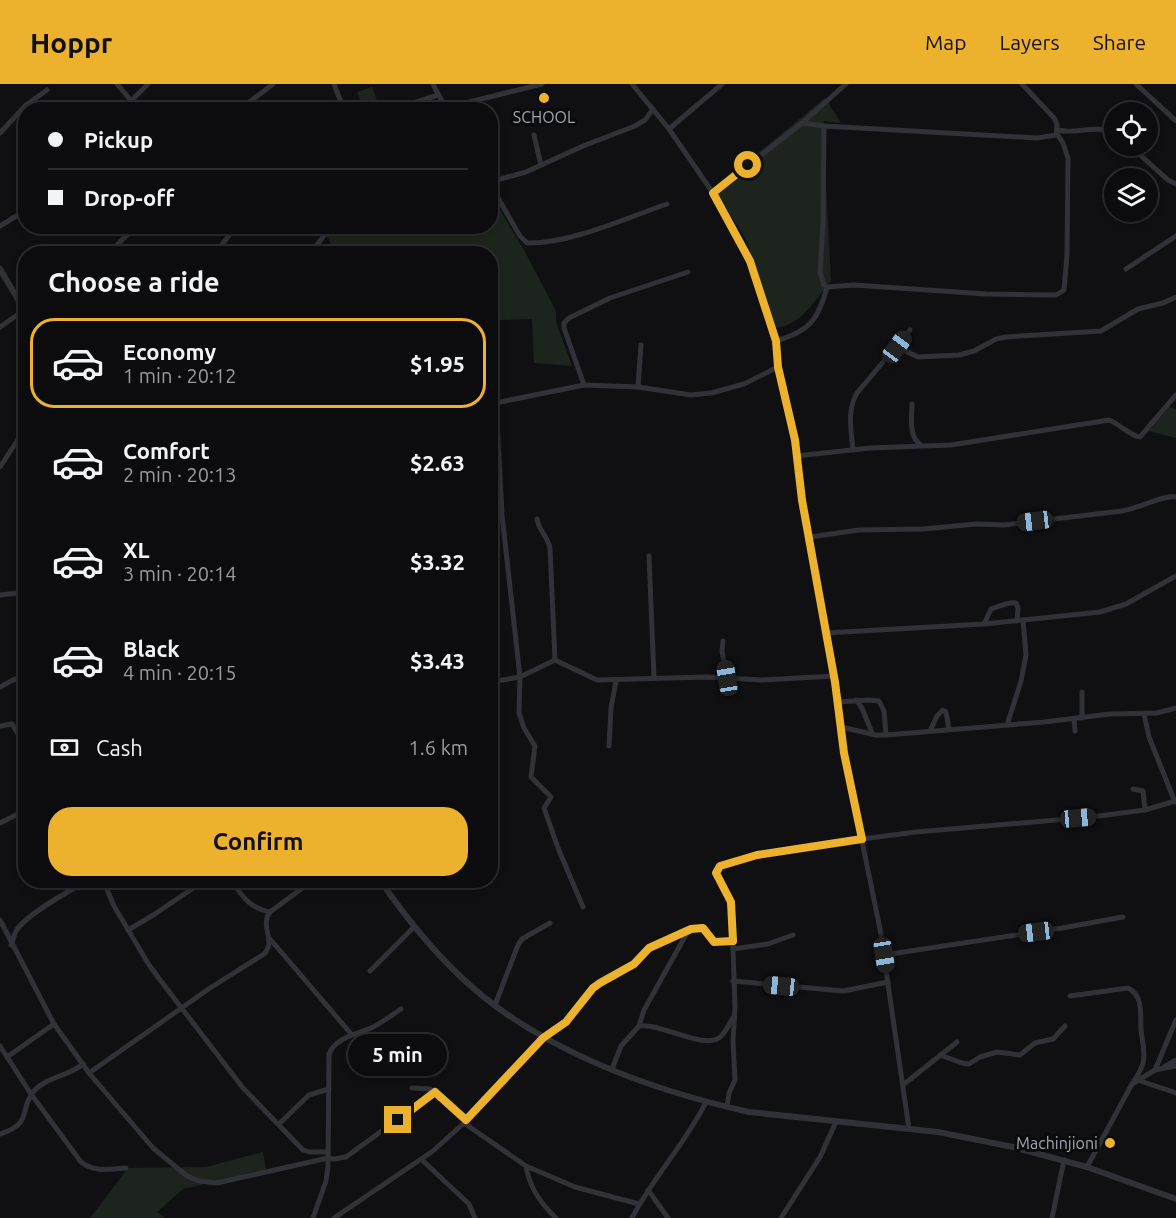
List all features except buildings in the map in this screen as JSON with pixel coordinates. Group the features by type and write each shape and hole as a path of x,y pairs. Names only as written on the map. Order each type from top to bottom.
{"street":[{"path":"117,84 130,100 148,84"},
{"path":"249,102 273,84"},
{"path":"334,84 341,102"},
{"path":"433,84 442,102"},
{"path":"472,102 542,84"},
{"path":"632,84 669,129 713,193 750,261 776,341 778,367 792,426 834,676 846,763 884,955 909,1129"},
{"path":"669,129 722,84"},
{"path":"713,193 802,123 846,84"},
{"path":"825,126 820,273 822,281 828,287 854,285 986,294 1056,295 1063,292 1065,286 1068,158 1057,132 1055,119 1022,84"},
{"path":"1136,84 1176,121"},
{"path":"30,102 47,90"},
{"path":"417,102 438,95"},
{"path":"498,181 526,172 640,123 653,109"},
{"path":"0,133 18,115"},
{"path":"802,123 1037,138 1052,137 1057,132 1104,130"},
{"path":"534,135 541,165"},
{"path":"1141,156 1168,180 1176,184"},
{"path":"498,197 520,236 527,243 575,236 667,204"},
{"path":"0,226 18,215"},
{"path":"116,246 128,234"},
{"path":"220,246 230,234"},
{"path":"317,246 326,234"},
{"path":"1126,269 1176,236"},
{"path":"0,269 18,299"},
{"path":"584,385 564,323 569,318 610,298 688,272"},
{"path":"776,341 793,336 809,325 817,316 828,287"},
{"path":"897,347 918,357 959,355 1006,337 1101,331 1138,309 1163,303 1176,297"},
{"path":"0,327 18,315"},
{"path":"853,450 850,416 852,401 910,330"},
{"path":"638,387 641,345"},
{"path":"498,402 584,385 638,387 684,394 711,393 744,384 778,367"},
{"path":"796,456 905,446 951,445 1108,420 1121,426 1135,437 1140,437 1176,395"},
{"path":"912,404 912,432 915,440 922,445"},
{"path":"905,446 912,432"},
{"path":"0,467 18,436"},
{"path":"498,465 520,677 518,702 521,723 535,746 531,777 551,797 544,808 583,907"},
{"path":"810,537 859,530 923,530 976,524 1017,524 1122,511 1139,508 1167,496 1176,498"},
{"path":"537,519 539,529 550,548 555,660"},
{"path":"649,556 654,678"},
{"path":"825,633 984,624 1084,614 1116,608 1176,576"},
{"path":"0,595 18,593"},
{"path":"984,624 991,609 1013,602 1017,605 1026,655 1021,681 1007,726"},
{"path":"723,641 722,651 727,678"},
{"path":"498,681 520,677 555,660"},
{"path":"555,660 597,680 654,678 762,680 834,676"},
{"path":"0,687 18,678"},
{"path":"609,746 611,708 616,681"},
{"path":"1082,692 1080,700 1082,718"},
{"path":"856,700 862,708 872,734"},
{"path":"838,702 876,700 881,703 886,735"},
{"path":"841,727 886,735 1007,726 1110,714 1144,714 1176,708"},
{"path":"930,731 937,716 943,710 946,712 949,729"},
{"path":"727,1107 729,1093 735,1080 733,941 731,902 716,873 720,866 757,855 862,839 1145,810 1175,802 1149,737 1144,714"},
{"path":"1074,719 1075,731"},
{"path":"0,726 12,724 18,734"},
{"path":"1133,789 1143,791 1145,810"},
{"path":"0,823 18,814"},
{"path":"11,945 20,926 76,888"},
{"path":"106,888 114,906 149,965 182,1009 243,1088 306,1151 340,1159 352,1153 435,1092"},
{"path":"128,930 193,888"},
{"path":"236,888 252,907 270,912"},
{"path":"89,1073 238,969 264,954 270,946 265,921 270,912 302,888"},
{"path":"386,888 414,927 462,978 495,1005 543,1038 612,1069 706,1102 749,1112 909,1129 993,1143 1087,1167 1176,1199"},
{"path":"884,955 1062,928 1123,916"},
{"path":"0,920 54,1024 89,1073 153,1148 193,1179 216,1182 328,1155"},
{"path":"495,1005 522,939 550,923"},
{"path":"4,928 20,926"},
{"path":"370,971 414,927"},
{"path":"334,1218 422,1160 465,1122 543,1038 566,1022 593,988 634,964 649,948 687,931 703,928 714,942 733,941"},
{"path":"612,1069 621,1046 639,1026 644,1010 687,931"},
{"path":"733,949 768,944 793,935"},
{"path":"270,939 352,1035"},
{"path":"733,981 843,991 888,982"},
{"path":"1070,996 1128,988 1137,996 1145,1051 1143,1064 1135,1082 1087,1167"},
{"path":"313,1218 326,1181 329,1054 332,1048 352,1035 401,1009"},
{"path":"639,1026 710,1040 721,1037 734,1017"},
{"path":"1158,1069 1176,1020"},
{"path":"7,1057 54,1024"},
{"path":"940,1055 969,1064 980,1057 997,1052 1020,1055 1035,1043 1053,1039 1065,1026"},
{"path":"361,1032 385,1056 385,1060 378,1068"},
{"path":"1169,1037 1176,1033"},
{"path":"903,1085 957,1042"},
{"path":"0,1046 72,1151 88,1168 95,1170 126,1168"},
{"path":"1135,1082 1176,1060"},
{"path":"0,1134 23,1120 31,1094 48,1080 74,1071 83,1064"},
{"path":"1158,1069 1176,1066"},
{"path":"1135,1082 1176,1093"},
{"path":"412,1089 428,1088 435,1092 465,1122 526,1166 575,1187 639,1204"},
{"path":"279,1124 309,1095 329,1089"},
{"path":"632,1218 648,1190 693,1126 706,1102"},
{"path":"781,1218 820,1157 836,1122"},
{"path":"422,1160 469,1204 475,1218"},
{"path":"1052,1218 1064,1160"},
{"path":"526,1166 529,1180 537,1195 556,1218"},
{"path":"648,1190 668,1218"}],"shaded area":[{"path":"372,87 377,102 361,102 357,92"},
{"path":"825,98 841,123 824,121 823,126 831,281 799,318 792,323 774,328 747,241 714,189"},
{"path":"498,207 556,311 556,322 572,366 534,363 532,319 498,320 498,246 332,246 323,234 498,234"},
{"path":"1169,407 1176,409 1176,438 1149,431"},
{"path":"263,1152 266,1170 183,1189 157,1212 165,1218 90,1218 128,1168 206,1167"}],"place":[{"name":"SCHOOL","path":"544,98"},
{"name":"Machinjioni","path":"1110,1143"}],"route":[{"path":"398,1120 435,1092 466,1120 543,1038 566,1022 593,988 634,964 649,948 700,927 714,942 733,941 731,902 716,873 720,866 753,855 862,839 844,753 835,682 802,500 795,440 778,367 776,341 750,261 713,193 748,165"}]}
